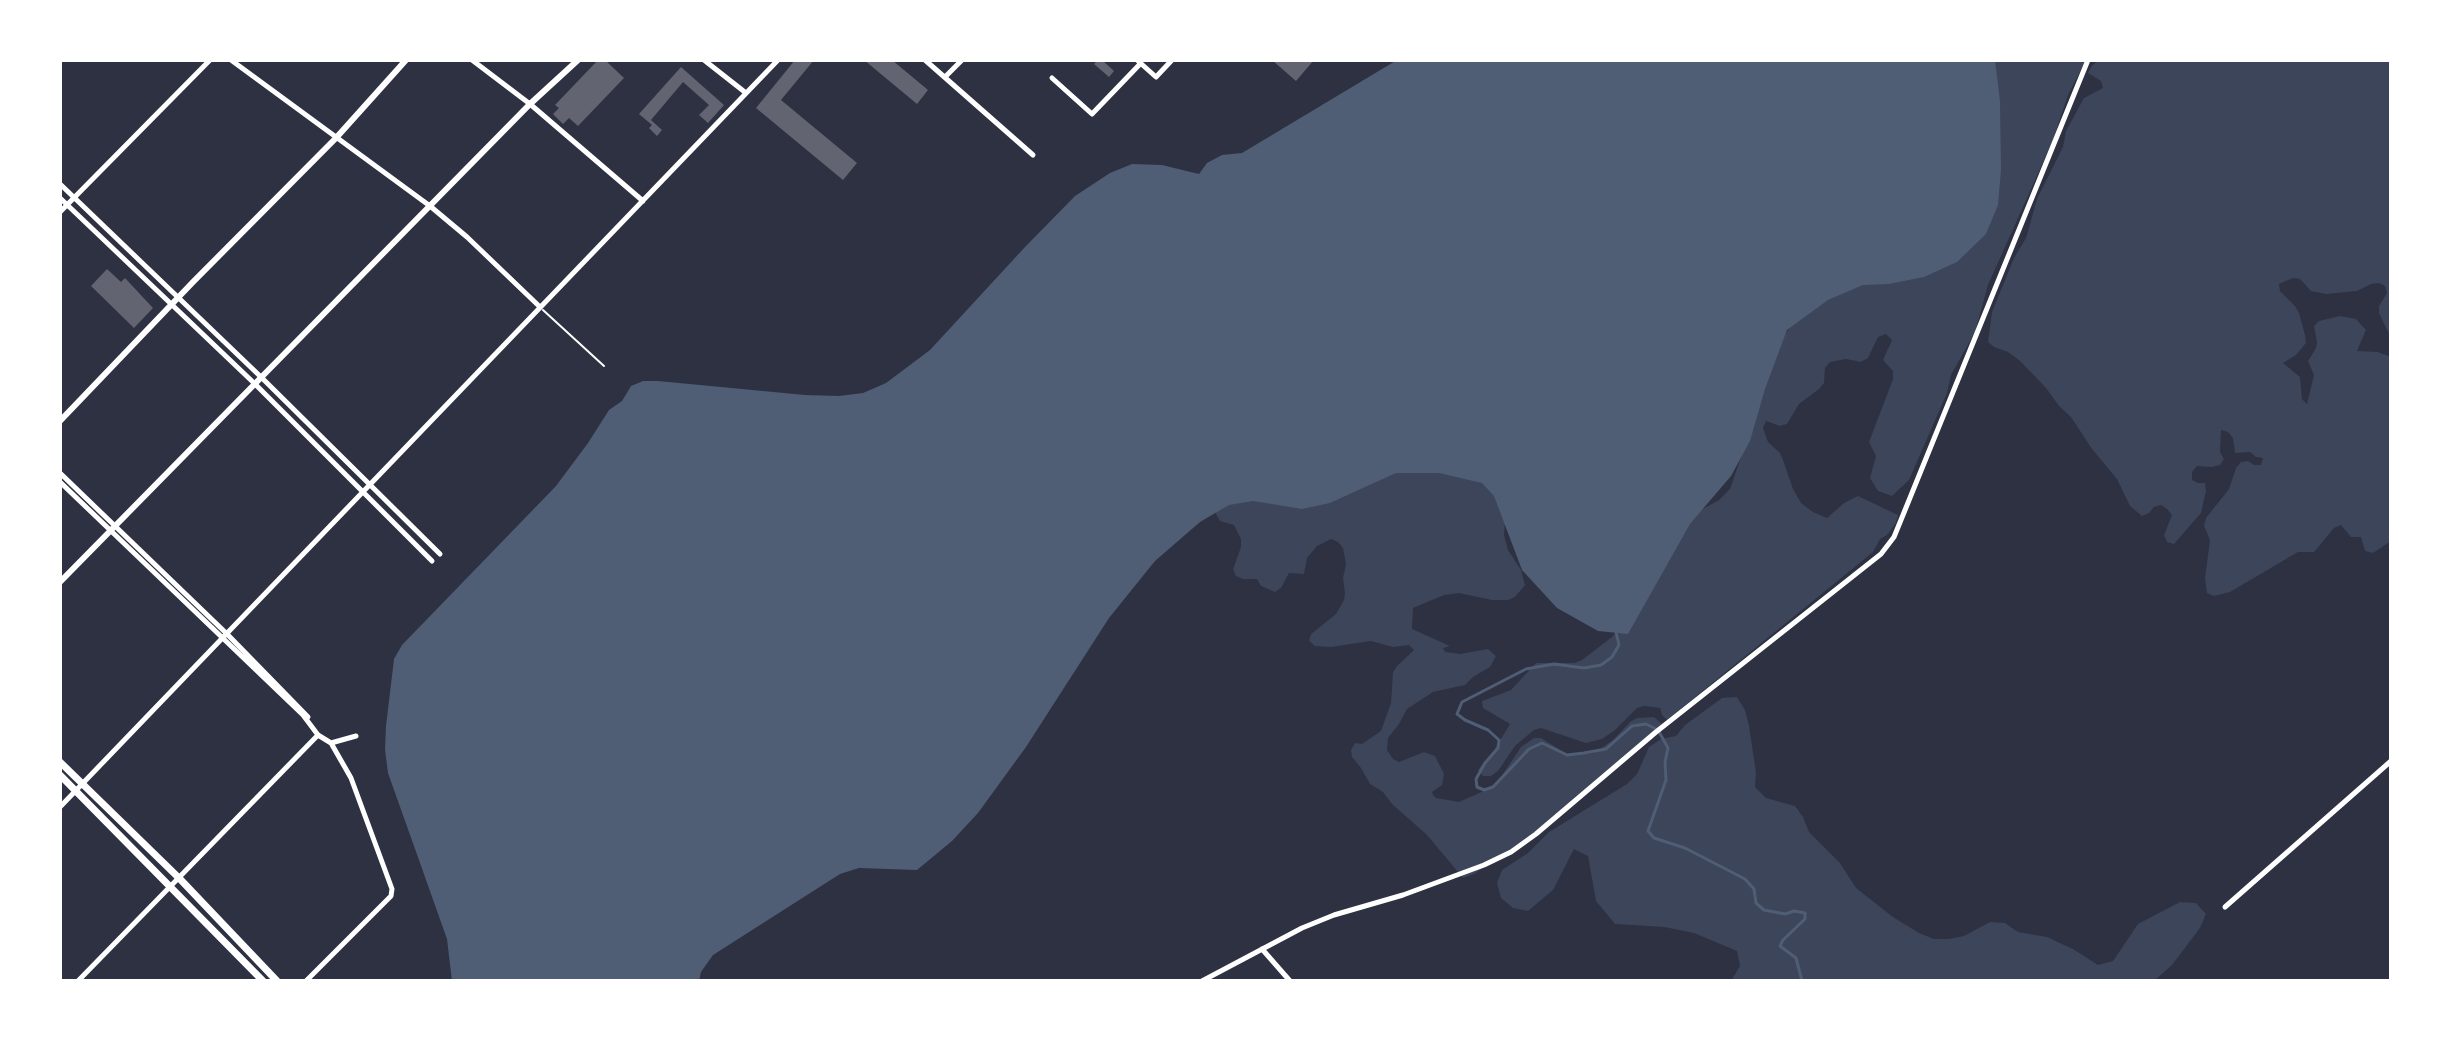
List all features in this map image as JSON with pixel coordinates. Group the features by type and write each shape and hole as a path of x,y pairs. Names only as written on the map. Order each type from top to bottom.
{"main road":[{"path":"60,421 336,138 406,60"},
{"path":"60,582 530,104 578,60"},
{"path":"60,762 79,787 172,888 263,981"},
{"path":"60,775 79,787 180,879 277,981"}],"street":[{"path":"60,212 210,60"},
{"path":"231,60 430,206 540,307"},
{"path":"472,60 530,104 643,201"},
{"path":"704,60 746,93"},
{"path":"60,807 778,60"},
{"path":"925,60 1033,155"},
{"path":"945,77 962,60"},
{"path":"1052,78 1092,114 1141,63 1150,60"},
{"path":"1141,63 1156,77 1172,60"},
{"path":"1202,981 1323,919 1403,895 1511,852 1656,732 1881,554 1894,537 2088,60"},
{"path":"60,184 432,561"},
{"path":"60,198 262,378 440,554"},
{"path":"60,473 112,528"},
{"path":"60,482 225,636 303,715 318,735 331,743 351,778 392,889 391,896 306,981"},
{"path":"78,981 318,735"},
{"path":"331,743 356,736"},
{"path":"2225,907 2391,761"},
{"path":"1262,949 1290,981"}],"lane":[{"path":"540,307 604,366"}],"shaded area":[{"path":"1397,60 1995,60 2000,101 1998,205 1986,234 1957,262 1924,277 1863,285 1828,300 1787,330 1750,441 1731,476 1690,524 1628,634 1598,631 1557,608 1522,570 1494,496 1482,483 1439,473 1396,473 1330,503 1302,509 1253,501 1229,505 1200,522 1155,561 1109,618 1026,747 978,813 952,841 917,870 859,868 840,874 713,955 701,972 699,981 452,981 447,939 388,773 386,726 394,659 402,645 556,486 609,410 622,401 631,386 643,381 658,381 805,395 863,393 886,383 930,350 1075,196 1110,173 1132,164 1162,165 1199,174 1207,163 1222,155 1242,153"},
{"path":"1966,60 2086,60 2068,95 2053,140 1988,285 1975,332 1951,375 1947,393 1909,480 1892,496 1878,491 1870,478 1876,456 1869,442 1893,379 1893,371 1883,360 1892,340 1886,334 1878,337 1868,358 1861,362 1846,359 1830,362 1825,368 1824,383 1799,404 1787,424 1780,426 1766,421 1763,428 1768,442 1780,453 1801,503 1813,512 1827,518 1858,496 1898,515 1896,523 1880,539 1873,552 1667,720 1660,708 1644,706 1637,708 1602,739 1586,743 1541,728 1534,730 1515,746 1498,771 1491,776 1483,776 1478,770 1510,724 1483,708 1482,701 1511,690 1536,663 1574,663 1612,637 1622,625 1638,593 1699,511 1719,500 1730,489 1782,338 1796,320 1998,148 2000,117"},
{"path":"2098,60 2391,60 2391,338 2379,313 2379,306 2387,293 2385,286 2379,283 2357,291 2326,294 2311,291 2300,279 2293,278 2279,284 2280,291 2299,313 2306,343 2296,355 2283,363 2300,377 2302,399 2307,404 2314,375 2308,361 2316,348 2314,326 2319,321 2340,316 2356,319 2366,330 2357,351 2378,352 2391,357 2391,541 2373,553 2365,551 2361,537 2351,537 2341,525 2334,528 2314,552 2298,552 2230,592 2214,596 2207,593 2205,578 2210,540 2204,526 2206,518 2229,489 2241,462 2261,465 2263,458 2250,452 2235,453 2233,438 2221,430 2220,452 2224,459 2220,465 2197,466 2192,472 2192,480 2205,483 2201,513 2174,544 2167,542 2164,535 2172,515 2167,509 2161,505 2142,516 2130,506 2117,479 2046,388 2020,361 1988,342 1992,312 2014,258 2026,238 2037,199 2063,147 2066,131 2084,98 2103,88 2101,81 2088,73"},
{"path":"1385,462 1489,479 1505,522 1508,550 1521,570 1525,585 1508,600 1459,593 1444,595 1413,608 1412,629 1450,646 1443,648 1445,652 1460,654 1488,649 1496,656 1490,667 1465,685 1433,692 1407,709 1388,738 1387,750 1393,759 1399,762 1424,752 1435,756 1444,774 1442,785 1432,792 1433,795 1459,802 1495,786 1521,747 1534,738 1541,738 1567,754 1586,754 1594,753 1613,740 1637,718 1654,717 1663,725 1545,826 1474,874 1463,878 1427,835 1383,792 1370,784 1352,757 1351,750 1355,743 1362,744 1381,731 1391,703 1393,672 1414,650 1409,645 1393,647 1371,641 1331,647 1315,646 1309,641 1311,634 1336,614 1344,600 1346,564 1343,548 1331,539 1317,546 1307,558 1304,574 1289,573 1281,588 1275,592 1261,586 1257,579 1236,576 1233,569 1241,539 1234,525 1220,521 1216,514 1215,507"},
{"path":"1737,697 1745,710 1749,726 1756,772 1755,787 1766,798 1795,806 1809,832 1840,863 1856,888 1919,933 1934,939 1949,939 1964,936 1990,922 2005,923 2018,932 2047,937 2098,965 2113,961 2138,924 2180,902 2196,903 2206,914 2200,928 2172,965 2154,981 1731,981 1740,966 1737,951 1694,933 1664,927 1615,924 1596,901 1588,856 1574,849 1553,890 1528,911 1513,908 1501,898 1497,883 1502,870 1528,853 1549,832 1627,784 1637,774 1649,747 1661,739 1676,736 1685,725 1722,698"}],"building":[{"path":"598,60 605,60 624,78 578,126 569,118 563,124 553,114 559,108 555,105"},
{"path":"795,60 814,60 781,100 857,163 843,180 756,108"},
{"path":"864,60 892,60 928,90 917,104"},
{"path":"1098,60 1114,71 1109,77 1094,64"},
{"path":"1272,60 1314,60 1296,81"},
{"path":"681,67 724,105 708,123 699,115 709,105 683,82 651,120 662,130 657,136 649,128 652,125 639,114"},
{"path":"107,269 121,282 125,278 153,308 134,328 91,286"}],"waterway":[{"path":"1616,632 1619,645 1612,657 1601,665 1584,668 1554,664 1526,669 1462,702 1457,714 1488,730 1499,740 1498,748 1476,779 1477,787 1484,790 1493,787 1529,749 1542,743 1567,755 1606,749 1632,726 1646,724 1658,730 1668,748 1666,780 1648,831 1654,838 1685,848 1745,879 1754,889 1756,903 1764,910 1785,914 1794,911 1805,913 1805,919 1780,946 1796,958 1802,981"}]}
